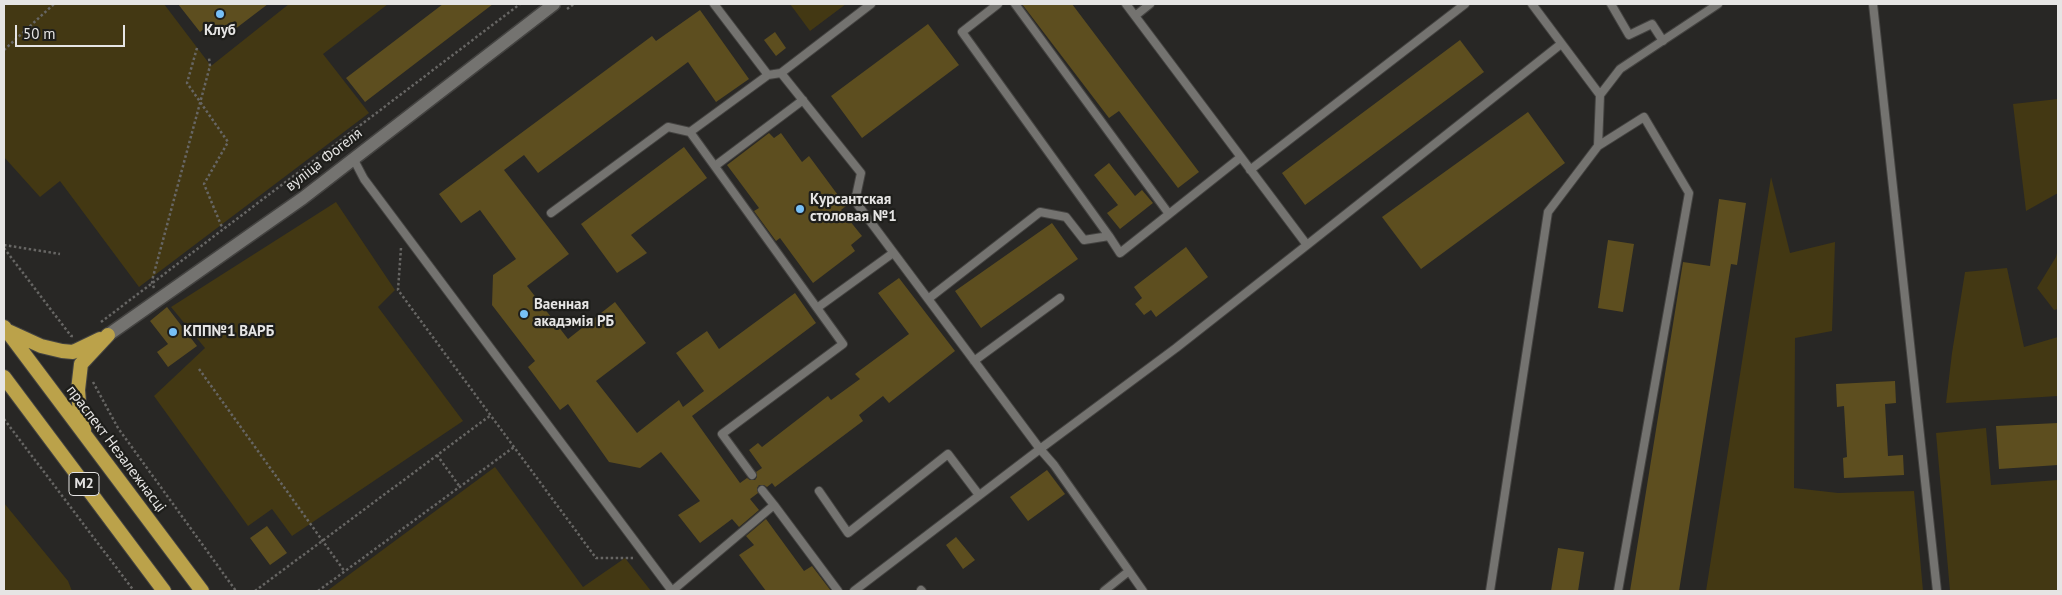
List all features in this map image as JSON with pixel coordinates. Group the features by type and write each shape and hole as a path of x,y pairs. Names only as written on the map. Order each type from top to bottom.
{"highway":[{"path":"5,328 41,346 73,352 108,335"},
{"name":"праспект Незалежнасці","path":"5,328 202,591"},
{"path":"86,438 80,414 78,390 81,364 108,335"},
{"name":"М2","path":"4,377 164,591"}],"street":[{"name":"вуліца Фогеля","path":"108,335 302,198 554,4"}],"lane":[{"path":"714,4 768,75"},
{"path":"690,132 768,75 781,73 871,4"},
{"path":"998,4 962,32 1120,253 1241,157"},
{"path":"1015,4 1169,214"},
{"path":"1126,4 1307,244"},
{"path":"1135,16 1150,4"},
{"path":"1250,170 1465,4"},
{"path":"1532,4 1600,95"},
{"path":"1611,4 1629,35 1652,24 1663,40"},
{"path":"1598,146 1600,95 1620,69 1718,4"},
{"path":"1873,4 1937,591"},
{"path":"854,591 1176,348 1561,44"},
{"path":"781,73 860,173 855,201 1040,449 1054,465 1143,591"},
{"path":"715,166 803,100"},
{"path":"1490,591 1548,212 1598,146 1644,117 1688,193 1618,591"},
{"path":"551,213 668,127 690,132 843,344 722,434 752,475"},
{"path":"353,158 364,179 672,591 774,505"},
{"path":"928,299 1040,212 1066,217 1084,240 1108,236"},
{"path":"817,308 893,253"},
{"path":"974,361 1060,298"},
{"path":"819,491 848,533 948,454 979,496"},
{"path":"762,490 838,591"},
{"path":"1104,591 1129,571"}],"path":[{"path":"4,50 54,4"},
{"path":"99,323 520,4"},
{"path":"197,48 187,84 228,142 204,184 224,228"},
{"path":"152,283 210,66 209,58"},
{"path":"402,230 398,290 596,558 647,557"},
{"path":"4,246 60,254"},
{"path":"4,246 71,336 79,338"},
{"path":"199,369 345,572"},
{"path":"92,380 118,428 236,591"},
{"path":"255,591 491,415"},
{"path":"4,419 134,591"},
{"path":"318,591 514,447"},
{"path":"437,455 460,487"}],"shaded area":[{"path":"4,4 164,4 211,66 289,4 388,4 323,54 369,113 139,287 60,181 40,197 4,157"},
{"path":"790,4 846,4 810,31"},
{"path":"2058,99 2058,193 2026,211 2013,104"},
{"path":"1771,177 1790,253 1835,242 1832,331 1795,338 1794,488 1838,493 1914,491 1923,591 1706,591"},
{"path":"336,202 395,290 378,307 463,421 292,536 272,509 248,526 154,396 205,348 171,307"},
{"path":"2058,249 2058,309 2054,310 2037,288 2056,257"},
{"path":"2007,268 2024,347 2058,337 2058,396 1946,403 1965,272"},
{"path":"1986,428 1991,485 2058,480 2058,591 1950,591 1936,433"},
{"path":"495,467 583,587 625,558 651,591 327,591"},
{"path":"4,503 68,581 72,591 4,591"}],"building":[{"name":"Клуб","path":"178,4 268,4 222,39 210,24 200,32"},
{"path":"443,4 493,4 365,102 346,78"},
{"path":"1022,4 1072,4 1199,172 1178,188 1119,111 1109,118"},
{"name":"Ваенная акадэмія РБ","path":"700,10 749,79 716,102 688,62 538,173 524,155 504,170 569,254 527,286 568,339 615,302 646,343 596,381 637,433 679,400 683,407 704,391 676,353 707,331 719,349 795,293 816,323 692,416 740,483 747,478 755,480 757,477 756,472 762,468 749,450 758,443 762,447 828,396 831,400 860,379 855,374 909,334 878,293 899,278 955,351 889,403 883,396 859,415 863,421 775,487 772,483 767,487 759,485 757,488 758,493 750,499 759,510 739,527 732,519 700,543 678,515 700,501 661,452 640,468 609,462 568,404 560,410 528,367 535,361 492,305 493,275 516,259 480,210 461,223 439,194 652,36 656,41"},
{"path":"928,24 959,65 862,138 831,96"},
{"path":"775,32 786,48 776,56 764,40"},
{"path":"1460,40 1484,72 1305,205 1282,173"},
{"path":"1528,112 1565,163 1421,269 1382,217"},
{"name":"Курсантская столовая №1","path":"769,133 774,138 781,133 802,162 809,156 846,206 841,210 862,236 851,245 855,251 813,283 780,238 776,241 754,211 759,208 727,165"},
{"path":"684,147 707,178 631,235 647,253 617,273 581,224"},
{"path":"1109,163 1135,196 1142,190 1153,203 1120,229 1107,213 1118,205 1094,175"},
{"path":"1719,199 1746,203 1737,265 1731,264 1679,591 1630,591 1683,262 1710,266"},
{"path":"1052,223 1078,259 981,328 955,291"},
{"path":"1608,240 1634,244 1623,312 1598,308"},
{"path":"1186,247 1208,277 1156,317 1151,310 1144,315 1135,304 1142,298 1134,287"},
{"name":"КПП№1 ВАРБ","path":"167,307 197,346 168,367 157,352 168,344 150,321"},
{"path":"1895,381 1896,403 1885,404 1888,456 1903,455 1904,475 1844,478 1843,458 1847,457 1844,406 1837,407 1836,384"},
{"path":"2058,423 2058,465 1999,469 1996,426"},
{"path":"1047,470 1065,494 1028,521 1010,497"},
{"path":"766,519 804,571 812,566 831,591 766,591 739,555 754,545 746,536"},
{"path":"267,526 287,553 270,565 250,538"},
{"path":"956,537 975,560 963,569 946,545"},
{"path":"1558,548 1584,552 1578,591 1551,591"}],"place":[{"name":"Клуб","path":"220,14"},
{"name":"Курсантская столовая №1","path":"800,209"},
{"name":"Ваенная акадэмія РБ","path":"524,314"},
{"name":"КПП№1 ВАРБ","path":"173,332"}]}
